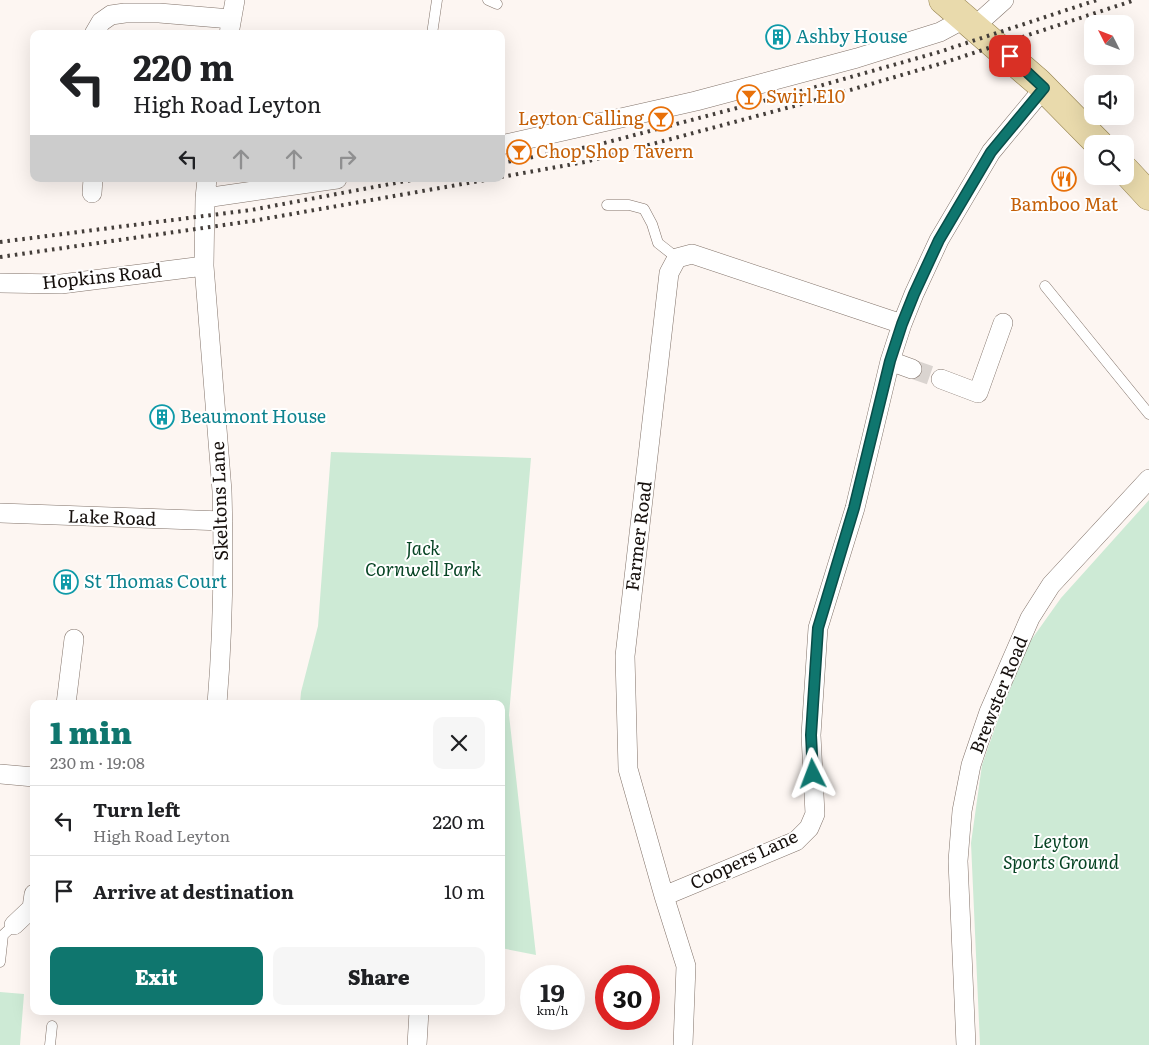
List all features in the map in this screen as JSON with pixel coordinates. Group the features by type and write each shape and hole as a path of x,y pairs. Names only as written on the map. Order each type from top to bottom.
{"main road":[{"path":"943,0 1044,88 1089,135"},
{"path":"1134,179 1148,193"}],"street":[{"path":"96,30 101,22 111,15 126,13 159,13 230,27 235,0"},
{"path":"505,145 696,101 857,58 970,22 1004,0"},
{"name":"Coopers Lane","path":"664,896 796,841 809,828 815,814 811,735 818,628 854,508 890,361 914,294 939,240 991,152 1044,88"},
{"name":"Skeltons Lane","path":"207,182 204,266 223,521 220,671 217,700"},
{"path":"205,198 316,182"},
{"path":"677,258 692,254 902,324"},
{"name":"Farmer Road","path":"677,258 669,273 625,656 628,769 686,966 683,1045"},
{"name":"Hopkins Road","path":"0,283 61,284 204,266"},
{"path":"941,380 978,393 1003,323"},
{"path":"890,361 912,369"},
{"name":"Brewster Road","path":"966,1045 958,861 962,812 971,764 989,712 1030,618 1051,584 1149,479"},
{"name":"Lake Road","path":"0,513 223,521"},
{"path":"66,700 74,639"},
{"path":"0,774 30,777"},
{"path":"14,925 30,910"},
{"path":"417,1045 419,1015"}],"lane":[{"path":"433,30 437,0"},
{"path":"607,205 629,205 644,209 652,224 658,243 677,258"},
{"path":"1045,286 1149,414"},
{"path":"0,962 3,936 14,925"},
{"path":"50,1045 52,1026"}],"green space":[{"name":"Jack Cornwell Park","path":"331,452 531,458 509,715 536,955 505,949 505,700 300,700 318,626"},
{"name":"Leyton Sports Ground","path":"1149,500 1149,1045 980,1045 971,843 982,765 1003,705 1029,643 1061,598"},
{"path":"0,992 24,994 20,1045 0,1045"}],"tunnel":[{"path":"912,369 941,379"}],"railway":[{"path":"505,162 593,146 805,90 939,52 1097,0"},
{"path":"505,176 585,162 809,102 943,63 1135,0"},
{"path":"0,242 251,210 401,182"},
{"path":"0,257 252,221 474,182"}],"place":[{"name":"Ashby House","path":"778,37"},
{"name":"Swirl E10","path":"749,97"},
{"name":"Leyton Calling","path":"661,119"},
{"name":"Chop Shop Tavern","path":"519,152"},
{"name":"Bamboo Mat","path":"1064,179"},
{"name":"Beaumont House","path":"162,417"},
{"name":"St Thomas Court","path":"66,582"}],"route":[{"path":"813,774 811,735 818,628 854,508 890,361 902,324 939,240 991,152 1044,88 1010,56"}]}
